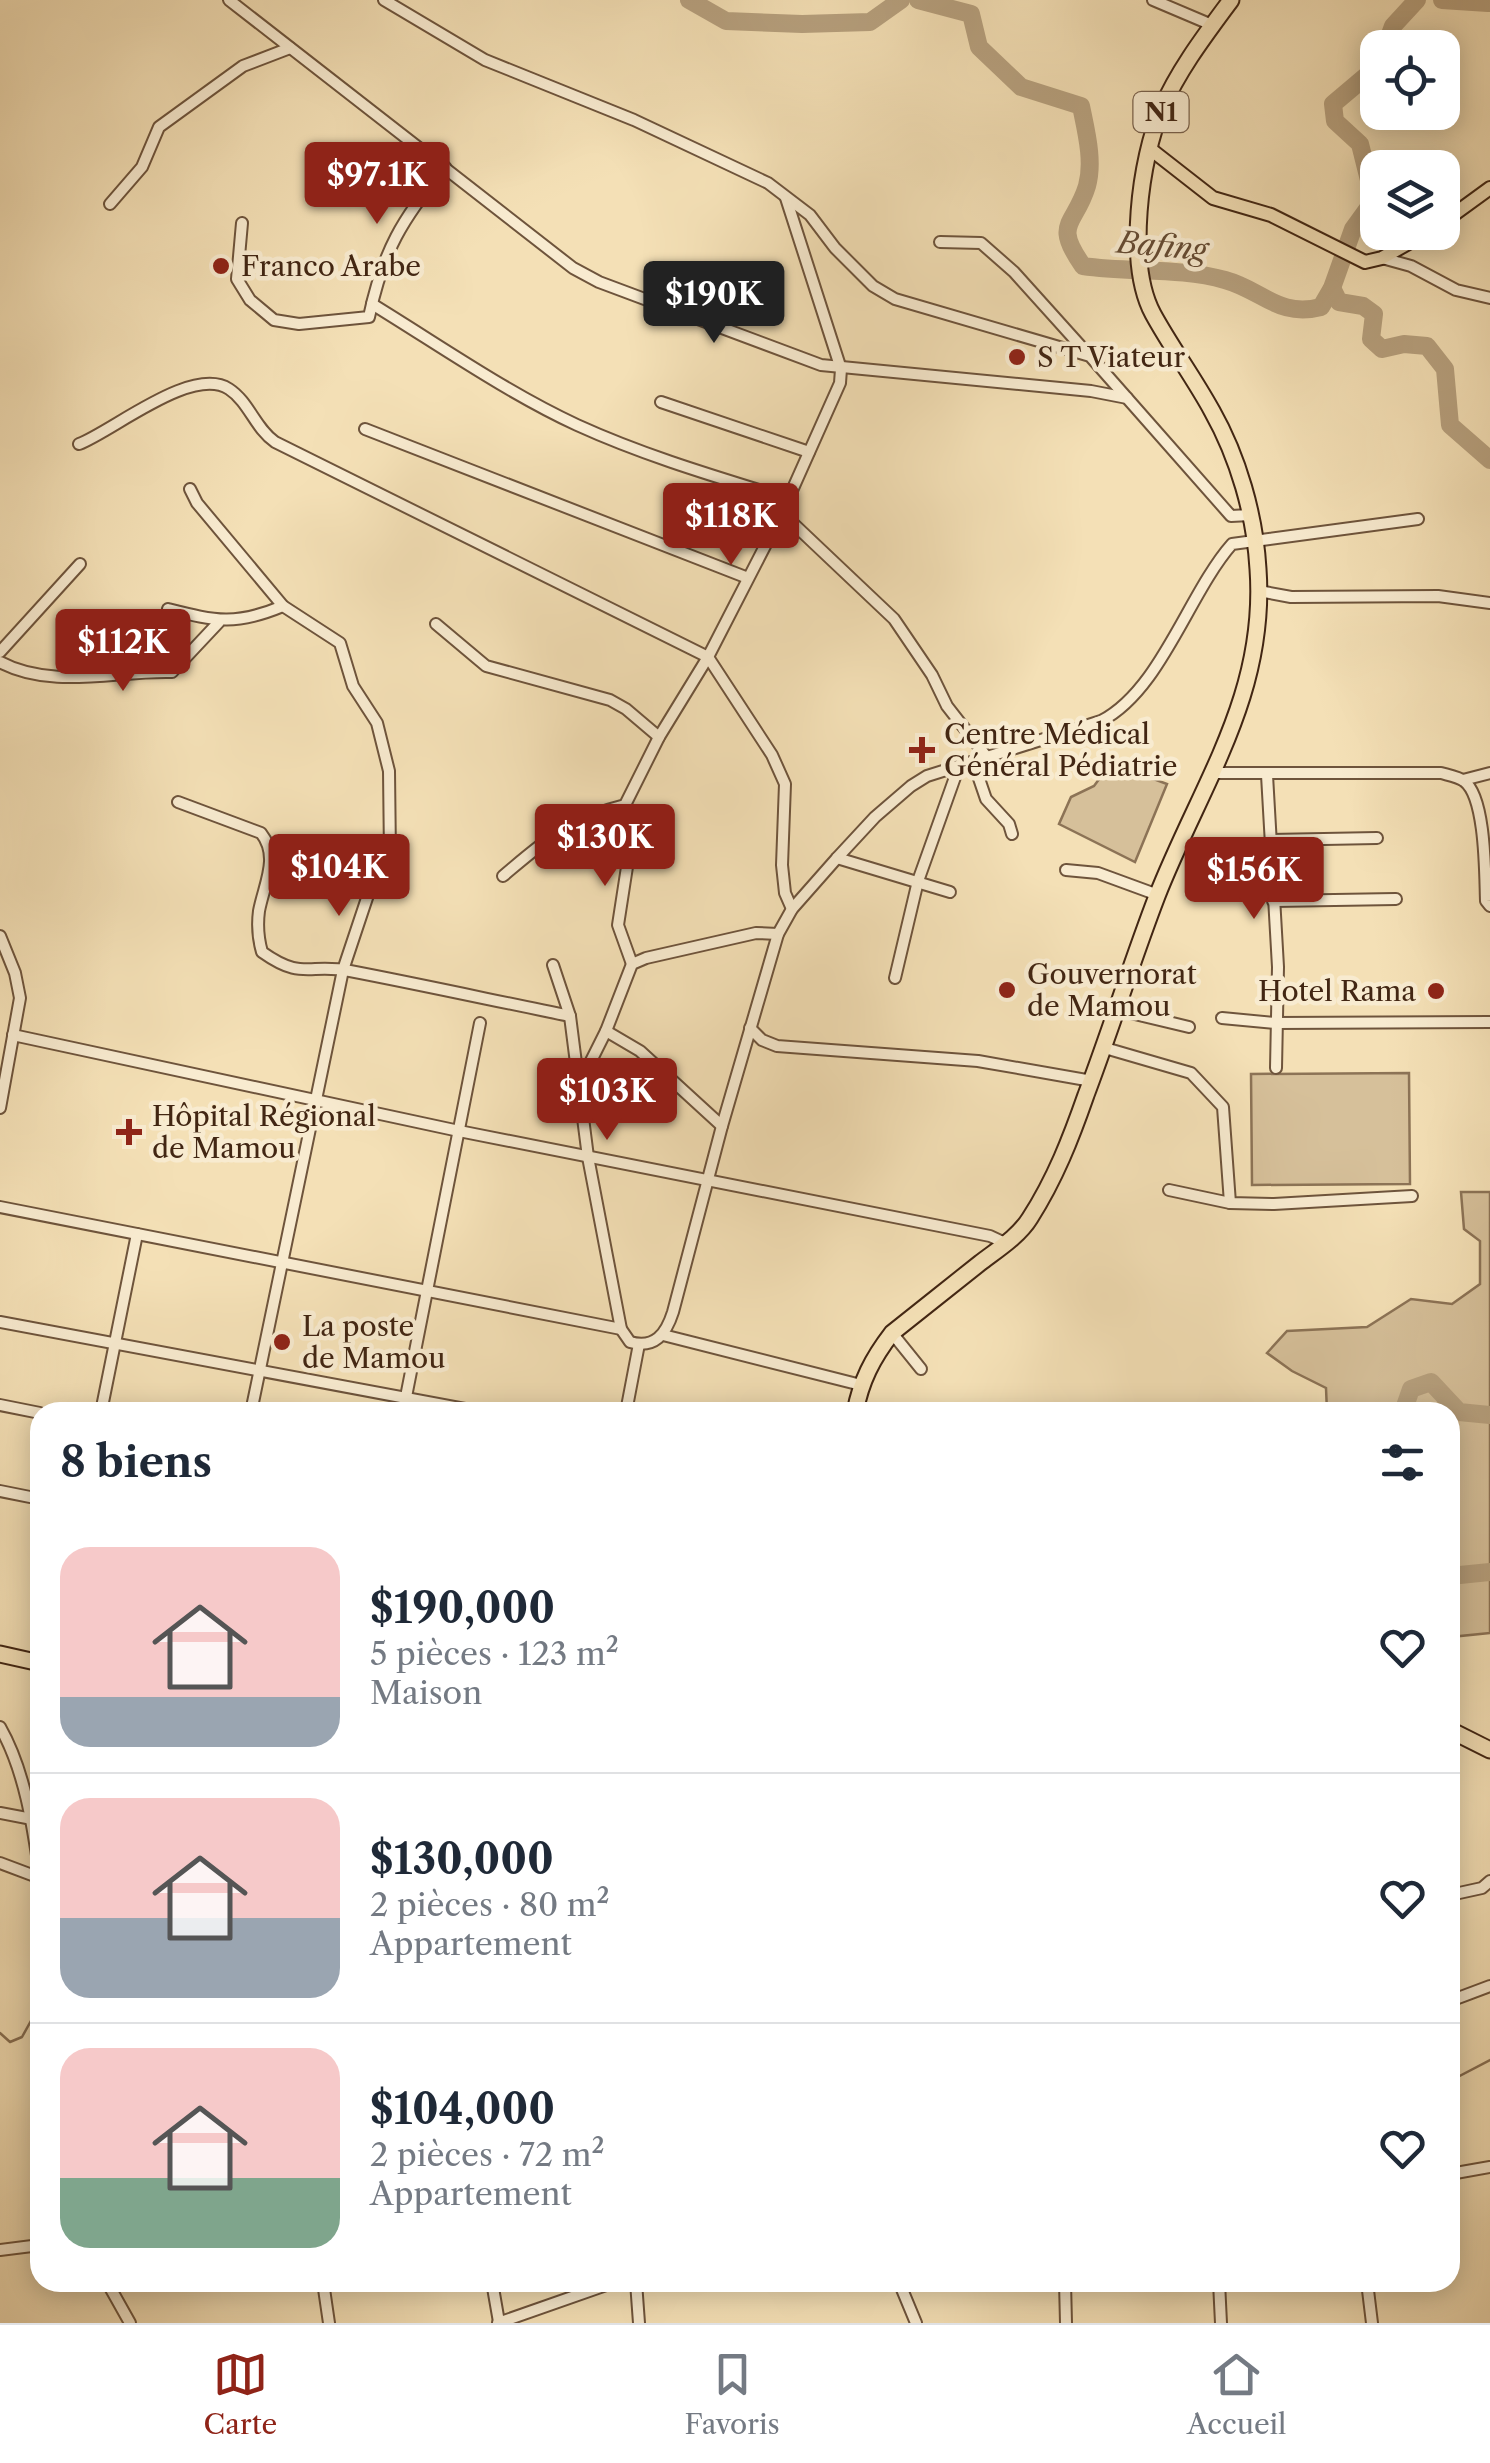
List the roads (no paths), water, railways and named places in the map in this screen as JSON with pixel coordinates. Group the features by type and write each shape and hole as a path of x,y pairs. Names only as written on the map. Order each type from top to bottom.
{"highway":[{"name":"N1","path":"857,1402 874,1356 892,1334 1028,1222 1060,1165 1158,895 1214,773 1249,684 1257,639 1259,591 1250,515 1232,454 1214,414 1152,312 1140,269 1149,148 1162,108 1231,0"},
{"path":"0,1654 30,1661"},
{"path":"1460,1735 1490,1750"}],"main road":[{"path":"1149,148 1214,198 1271,215 1348,256 1365,262 1396,250"},
{"path":"1460,210 1490,188"}],"street":[{"path":"228,0 572,268 841,370 857,368 1127,398"},
{"path":"384,0 485,60 634,120 768,183 810,215 835,248 873,286 895,300 1090,356"},
{"path":"1153,0 1212,25"},
{"path":"110,204 142,166 159,126 243,66 290,48"},
{"path":"242,224 237,279 250,300 274,320 300,324 369,318 388,250 407,213 445,166"},
{"path":"579,1085 606,1031 632,964 618,925 629,854 624,834 625,805 659,736 708,657 782,513 840,383 841,370 786,196"},
{"path":"940,242 981,243 1014,272 1231,516 1250,515"},
{"path":"1382,258 1411,266 1456,290 1490,298"},
{"path":"372,304 576,424 668,461 788,498"},
{"path":"79,444 100,436 148,404 202,385 225,386 274,442 708,657 772,756 785,784 782,865 792,909"},
{"path":"661,402 809,452"},
{"path":"365,428 748,578"},
{"path":"190,489 197,503 283,606 340,643 359,700 377,723 390,771 390,856 384,873 368,894 343,970 253,1402"},
{"path":"782,513 894,619 932,675 947,706 986,756"},
{"path":"552,965 570,1016 588,1156 621,1329 630,1342 656,1341 673,1312 778,934 792,909 875,817 927,776 1120,711 1140,688 1228,548 1236,542 1418,519"},
{"path":"0,652 80,564"},
{"path":"1259,591 1291,597 1438,596 1490,603"},
{"path":"168,609 220,622 283,606"},
{"path":"0,662 11,668 58,676 172,672 220,622"},
{"path":"436,624 486,666 610,700 626,708 659,736"},
{"path":"972,761 986,800 1009,824 1012,834"},
{"path":"895,978 918,881 959,766"},
{"path":"1214,773 1441,773 1464,780 1490,773"},
{"path":"1267,775 1278,966 1276,1068"},
{"path":"1464,780 1474,794 1487,848 1486,901 1490,906"},
{"path":"178,802 261,833 270,844 268,885 257,932 262,952 280,965 298,971 343,970 570,1016"},
{"path":"503,876 560,828 596,812 625,805"},
{"path":"1271,840 1377,838"},
{"path":"837,858 950,892"},
{"path":"1066,870 1098,873 1158,895"},
{"path":"1274,901 1396,899"},
{"path":"632,964 756,933 778,934"},
{"path":"0,936 20,998 0,1108"},
{"path":"1118,1010 1189,1026"},
{"path":"1222,1018 1276,1023 1490,1022"},
{"path":"405,1402 480,1023"},
{"path":"750,1028 762,1040 777,1046 978,1061 1092,1081"},
{"path":"606,1031 640,1051 722,1126"},
{"path":"13,1035 459,1130 990,1236 1005,1243"},
{"path":"1105,1048 1190,1073 1223,1107 1230,1203"},
{"path":"1169,1190 1230,1203 1412,1196"},
{"path":"0,1207 621,1329"},
{"path":"103,1402 137,1234"},
{"path":"0,1322 423,1402"},
{"path":"892,1334 921,1369"},
{"path":"662,1335 861,1384"},
{"path":"628,1402 639,1344"},
{"path":"0,1405 30,1411"},
{"path":"0,1491 30,1497"},
{"path":"0,1727 8,1740 30,1812"},
{"path":"0,1813 30,1819"},
{"path":"0,1863 30,1874"},
{"path":"1460,1893 1482,1888 1490,1881"},
{"path":"1460,1998 1490,1986"},
{"path":"1460,2172 1490,2167"},
{"path":"0,2250 30,2246"},
{"path":"113,2292 130,2323"},
{"path":"324,2292 329,2323"},
{"path":"494,2292 499,2323 587,2292"},
{"path":"637,2292 639,2323"},
{"path":"904,2292 916,2323"},
{"path":"1066,2292 1066,2323"},
{"path":"1219,2292 1221,2323"},
{"path":"1368,2292 1372,2323"}],"waterway":[{"name":"Bafing","path":"689,0 726,21 802,24 870,22 901,0"},
{"name":"Bafing","path":"918,0 971,14 979,47 1021,87 1081,106 1089,176 1067,232 1083,266 1208,276 1238,284 1293,309 1321,307 1353,229 1374,200 1360,144 1335,121 1333,104 1360,81"},
{"name":"Bafing","path":"1392,30 1417,0"},
{"name":"Bafing","path":"1442,0 1489,0"},
{"path":"1332,288 1339,302 1363,306 1374,314 1371,339 1382,349 1404,344 1427,346 1445,369 1450,425 1490,460"},
{"path":"1406,1402 1411,1389 1431,1382 1450,1402"},
{"path":"1460,1412 1490,1415"},
{"path":"1460,1575 1490,1572"},
{"path":"0,2033 10,2042 22,2037 30,2023"},
{"path":"1460,2076 1490,2060"}],"place":[{"name":"Franco Arabe","path":"221,266"},
{"name":"S T Viateur","path":"1017,357"},
{"name":"Centre Médical Général Pédiatrie","path":"922,750"},
{"name":"Gouvernorat de Mamou","path":"1007,990"},
{"name":"Hotel Rama","path":"1436,991"},
{"name":"Hôpital Régional de Mamou","path":"129,1132"},
{"name":"La poste de Mamou","path":"282,1342"}]}
